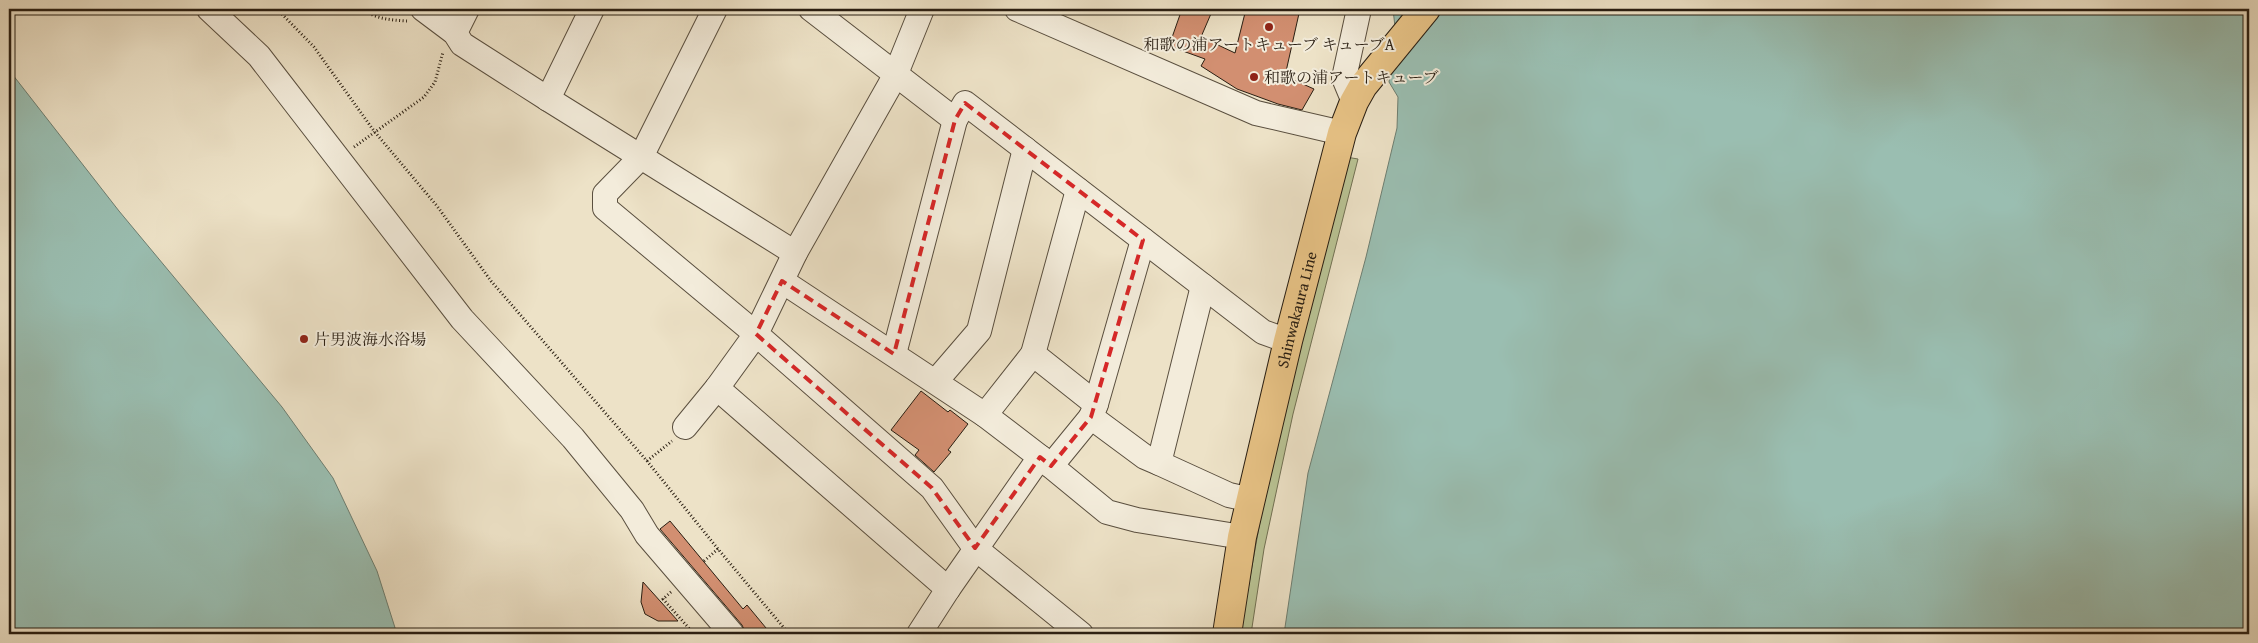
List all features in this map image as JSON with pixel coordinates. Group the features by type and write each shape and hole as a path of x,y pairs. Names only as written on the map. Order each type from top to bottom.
{"main road":[{"name":"Shinwakaura Line","path":"1228,634 1242,537 1288,341 1342,133 1354,102 1374,70 1426,9"}],"street":[{"path":"209,9 259,56 462,319 573,438 632,510 647,535 732,634"},
{"path":"448,37 467,9"},
{"path":"548,99 592,9"},
{"path":"715,9 641,157 606,194 605,208 756,334 932,488 975,548 1065,629"},
{"path":"811,9 895,76 955,120"},
{"path":"679,433 717,388 756,334 795,253 895,76 922,9"},
{"path":"1017,9 1256,113 1342,133"},
{"path":"1354,102 1344,78 1359,9"},
{"path":"416,15 448,37 795,253"},
{"path":"894,354 955,120 965,103 1263,332 1288,341"},
{"path":"936,381 979,331 1025,149"},
{"path":"985,415 1033,354 1078,190"},
{"path":"920,634 975,548 1046,462 1093,410 1144,240"},
{"path":"782,281 985,415 1107,512 1137,520 1242,537"},
{"path":"1159,463 1203,286"},
{"path":"1033,354 1145,457 1229,495 1251,500"},
{"path":"717,388 948,589"}],"path":[{"path":"277,9 314,47 374,131 437,206 491,280 647,461 790,634"},
{"path":"363,9 369,14 383,18 416,15"},
{"path":"442,56 448,37"},
{"path":"363,141 374,131 424,97 435,82 448,37"},
{"path":"647,461 679,433"},
{"path":"704,561 718,549"}],"highlighted area":[{"path":"965,103 1143,240 1091,417 1051,466 1040,457 975,548 932,488 756,334 782,281 894,354 955,120"}],"green space":[{"path":"1346,157 1358,159 1293,414 1264,549 1251,634 1240,634 1264,499"}],"water":[{"path":"1393,9 2249,9 2249,634 1284,634 1308,473 1366,257 1397,128 1398,97 1389,82 1396,36"},
{"path":"9,70 119,211 282,407 333,478 377,571 397,634 9,634"}],"building":[{"path":"1182,9 1213,9 1201,37 1235,53 1246,9 1300,9 1285,76 1314,89 1302,110 1278,104 1237,89 1201,66 1205,59 1169,46"},
{"path":"921,391 948,412 950,410 968,424 948,450 951,452 934,472 915,455 919,450 891,430"},
{"path":"670,521 743,609 747,605 771,634 746,634 742,625 660,529"},
{"path":"643,582 678,621 658,621 645,614 641,602"}],"place":[{"name":"和歌の浦アートキューブ キューブA","path":"1269,27"},
{"name":"和歌の浦アートキューブ","path":"1254,77"},
{"name":"片男波海水浴場","path":"304,339"}]}
